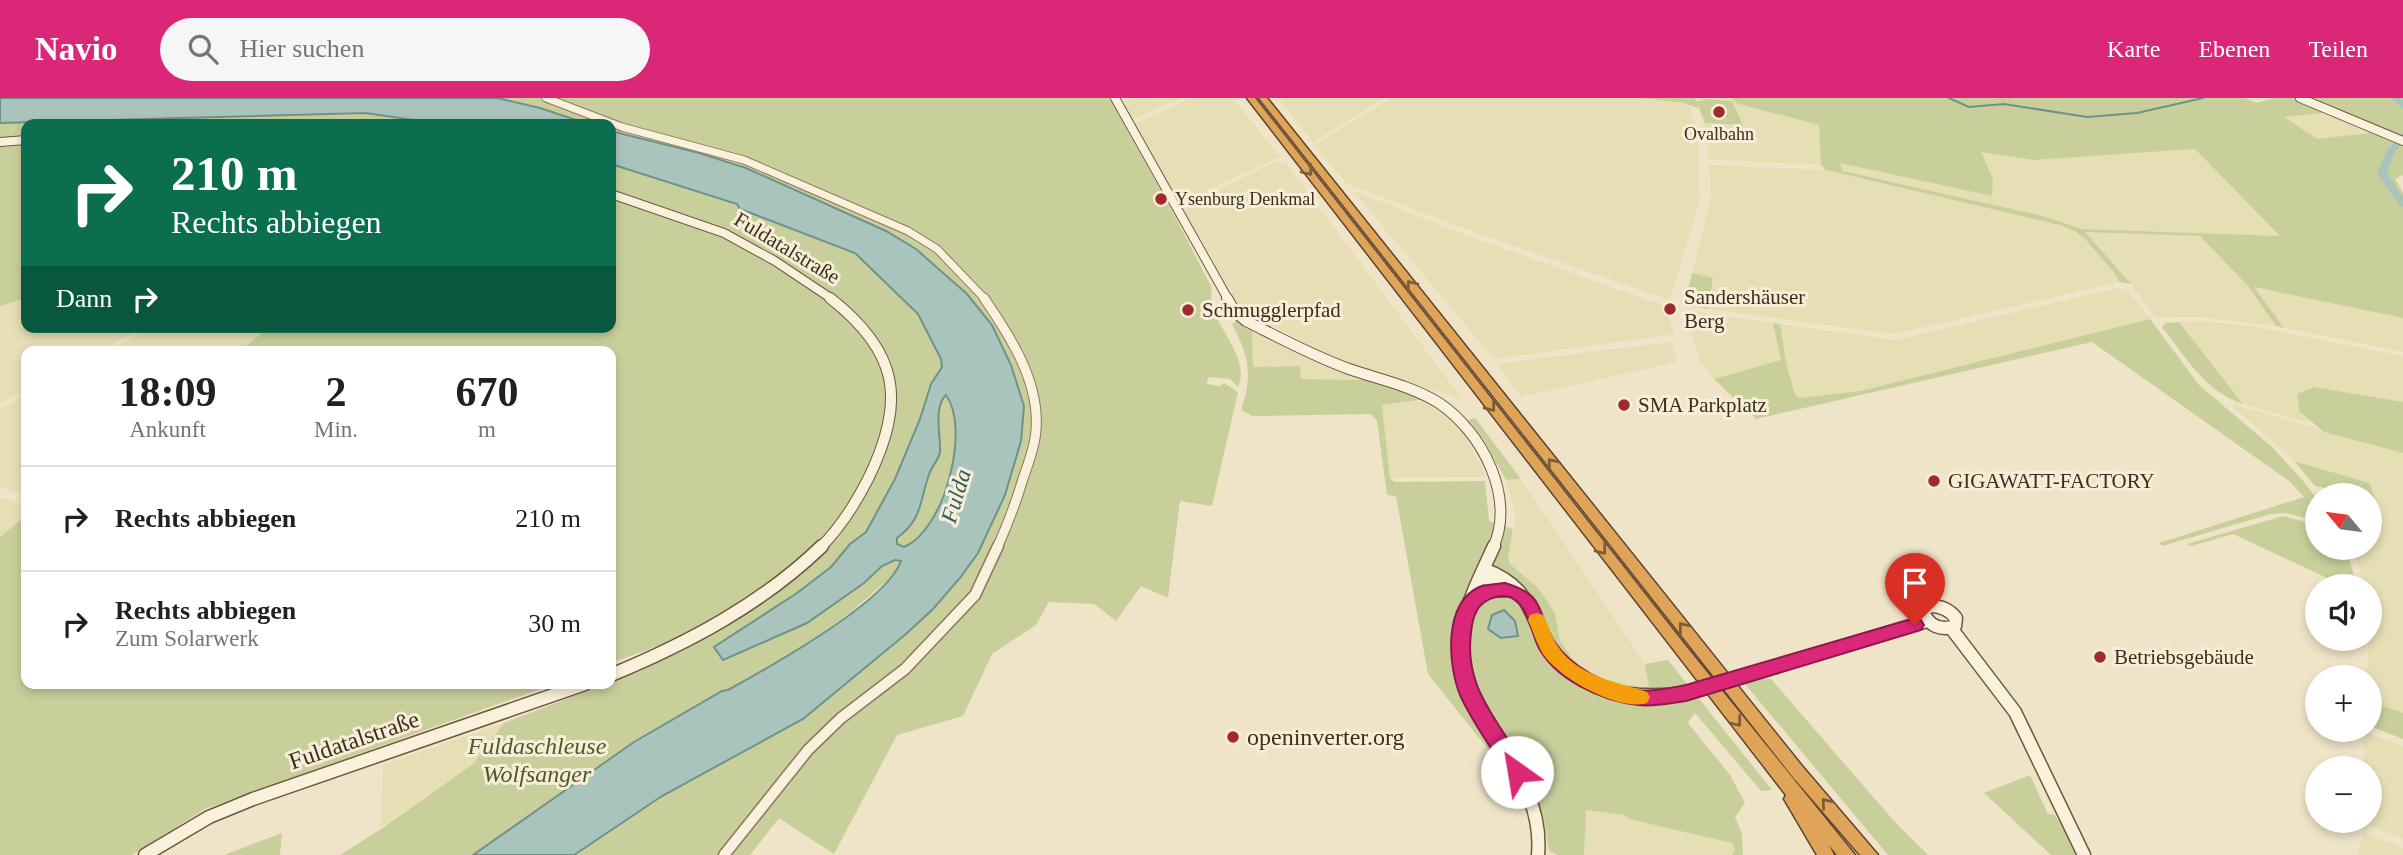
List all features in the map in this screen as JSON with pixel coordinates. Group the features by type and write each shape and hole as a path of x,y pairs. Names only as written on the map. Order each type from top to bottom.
{"highway":[{"path":"1251,98 1781,777 1847,855"},
{"path":"1263,98 1797,771 1870,855"},
{"path":"1781,777 1826,855"}],"main road":[{"path":"1115,98 1235,312 1246,321 1328,360 1428,396 1469,428 1478,442 1495,479 1503,509 1499,536 1470,605 1460,644 1463,677 1470,696 1531,798 1539,830 1538,855"},
{"path":"2300,98 2403,141"},
{"path":"0,142 21,140"},
{"name":"Fuldatalstraße","path":"616,196 713,228 757,249 846,310 872,341 891,378 893,408 887,438 855,504 816,552 778,584 711,626 652,658 616,673"},
{"path":"1483,572 1515,592 1533,610 1551,651 1581,678 1608,691 1637,697 1656,698 1686,693 1927,621"},
{"path":"1470,605 1483,593 1515,592"},
{"path":"1930,606 1939,606 1956,618 1956,624 1951,628 1939,628 1927,621 1924,610 1930,606"},
{"path":"1951,628 2015,712 2084,855"},
{"name":"Fuldatalstraße","path":"145,855 189,827 253,799 571,689"}],"street":[{"path":"546,98 601,119"},
{"path":"616,125 744,160 908,231 937,249 980,292 1005,329 1028,376 1035,407 1036,430 1033,447 1009,523 975,595 905,669 841,718 808,750 724,855"}],"shaded area":[{"path":"1182,98 1132,120 1123,101"},
{"path":"1193,98 1233,98 1280,157 1179,203 1135,123"},
{"path":"1278,98 1385,98 1313,142"},
{"path":"1391,98 1640,98 1689,106 1698,135 1700,200 1670,300 1477,233 1347,184 1314,145"},
{"path":"1695,98 1732,98 1738,104 1819,125 1821,165 1709,159 1706,131"},
{"path":"2326,113 2371,133 2317,139 2283,117"},
{"path":"2195,149 2281,236 2082,229 2043,216 1843,171 1840,162 1992,196 1993,179 1981,152 2033,160"},
{"path":"1276,161 1286,163 1462,399 1360,368 1241,309 1183,208"},
{"path":"1709,165 1826,170 2060,225 2085,239 2119,282 1893,334 1708,309 1713,278 1692,273 1711,197"},
{"path":"1353,191 1479,240 1664,306 1675,334 1494,359"},
{"path":"2084,232 2200,236 2248,286 2276,326 2198,317 2156,318 2131,284"},
{"path":"2253,287 2403,318 2403,352 2284,328"},
{"path":"2119,288 2130,293 2150,319 1860,391 1799,398 1795,395 1780,324 1896,340"},
{"path":"21,300 21,333 133,333 109,346 21,346 21,393 0,404 0,306"},
{"path":"1692,311 1773,323 1781,360 1714,379 1701,362 1685,316"},
{"path":"2201,321 2252,326 2403,356 2403,402 2314,387 2300,412 2309,420 2307,422 2243,404 2179,322"},
{"path":"1252,329 1373,380 1301,379 1300,366 1253,367"},
{"path":"141,333 262,333 246,346 117,346"},
{"path":"1671,342 1677,362 1521,397 1497,364"},
{"path":"21,398 21,493 0,487 0,409"},
{"path":"1422,401 1446,414 1464,434 1486,477 1390,478 1382,405"},
{"path":"2235,405 2403,453 2403,713 2382,705 2382,665 2367,665 2368,651 2382,651 2382,574 2361,574 2357,560 2382,560 2382,483 2370,483 2294,460 2233,407"},
{"path":"1521,479 1645,664 1649,687 1628,688 1597,677 1574,661 1560,641 1555,613 1539,589 1510,565 1508,558 1516,516 1506,480"},
{"path":"0,497 21,504 21,518 0,537"},
{"path":"504,723 473,764 380,828 383,765"},
{"path":"2382,739 2403,746 2403,839 2382,830 2382,756 2364,756 2364,742 2382,742"},
{"path":"1585,810 1624,815 1629,819 1732,843 1735,849 1732,855 1584,855"},
{"path":"2364,833 2403,848 2403,855 2357,855"}],"green space":[{"path":"497,98 1109,98 1212,288 1215,313 1235,350 1241,375 1238,387 1230,379 1208,377 1207,384 1220,386 1224,383 1238,392 1212,506 1180,501 1168,598 1141,586 1116,621 1094,604 1049,602 1036,625 992,654 963,716 897,735 834,854 779,818 750,855 574,855 933,609 978,553 1005,495 1024,406 1011,365 992,325 967,294 916,249 886,231 731,163 616,132 616,119 569,118"},
{"name":"Ovalbahn","path":"1640,98 1695,98 1696,102 1705,99 1732,101 1743,125 1705,123 1698,104 1698,108 1683,103"},
{"path":"1732,98 2245,98 2256,103 2274,98 2403,98 2403,175 2395,179 2403,193 2403,318 2254,287 2284,328 2276,326 2248,286 2200,236 2085,232 2131,284 2119,282 2116,275 2076,232 2060,225 1826,170 1821,165 1819,125 1738,104","holes":["2325,113 2369,132 2369,133 2317,139 2284,117","2195,149 2280,236 2082,229 2043,216 1843,171 1840,163 1992,196 1993,179 1981,152 2033,160"]},
{"path":"365,113 407,119 146,119"},
{"path":"21,122 21,300 0,306 0,123"},
{"name":"Fuldaschleuse Wolfsanger","path":"616,166 738,204 741,209 855,253 918,314 941,359 946,395 954,410 956,446 951,472 934,516 902,561 898,571 851,612 794,654 722,691 634,742 473,855 340,855 473,764 504,723 591,689 616,689 616,680 685,650 674,640 616,661 616,346 246,346 262,333 616,333"},
{"path":"1692,273 1713,278 1708,309 1684,305"},
{"path":"2150,319 2199,385 2272,447 2304,482 2305,518 2286,513 2271,514 2162,546 2159,543 2304,497 2289,481 2092,342 1756,419 1714,379 1781,360 1773,323 1780,324 1795,395 1799,398 1860,391"},
{"path":"1237,320 1252,329 1253,367 1300,366 1301,379 1373,380 1428,399 1382,405 1390,478 1394,482 1485,481 1489,521 1513,529 1508,558 1510,564 1539,589 1555,613 1560,641 1574,661 1597,677 1628,688 1649,687 1645,664 1668,660 1772,790 1761,791 1695,713 1688,723 1730,775 1745,803 1735,817 1742,834 1743,855 1732,855 1735,849 1732,843 1629,819 1624,815 1586,810 1584,855 1558,855 1549,851 1544,819 1536,797 1519,788 1428,674 1396,496 1387,495 1377,421 1371,414 1252,416 1241,410 1248,376 1242,346 1232,324"},
{"path":"2179,322 2243,404 2207,382 2162,327 2165,323"},
{"path":"2314,387 2403,402 2403,453 2324,432 2300,412 2297,394"},
{"path":"1475,418 1521,479 1506,480 1483,439 1468,420"},
{"path":"2294,461 2370,483 2312,483"},
{"path":"2283,516 2305,522 2305,560 2349,560 2354,574 2318,574 2233,534 2191,546 2187,544"},
{"path":"21,519 21,689 540,689 205,809 132,855 0,855 0,537"},
{"path":"1756,679 1771,679 1895,822 1928,855 1888,855 1744,683"},
{"path":"2382,705 2403,713 2403,739 2382,731"},
{"path":"2030,775 2048,814 2055,815 2079,855 2051,855 1984,793"},
{"path":"282,833 280,855 224,855"}],"water":[{"path":"0,98 497,98 573,119 407,119 365,113 146,119 21,119 21,122 0,123"},
{"name":"Fulda","path":"616,132 746,168 886,231 916,249 967,294 992,325 1011,365 1024,406 1021,441 1005,495 978,553 933,609 803,719 662,796 574,855 473,855 634,742 824,633 874,595 891,577 901,561 895,560 882,566 864,583 807,623 723,660 714,647 797,593 831,567 850,544 866,532 895,479 920,419 931,384 942,367 941,359 918,314 855,253 740,209 737,204 616,166","holes":["946,395 953,411 956,431 949,478 931,521 918,537 904,547 897,544 897,538 906,531 920,508 930,472 939,455 939,414"]},
{"path":"1504,610 1515,621 1518,636 1501,638 1488,629 1492,615"}],"waterway":[{"path":"1949,98 1969,107 2004,104 2087,117 2137,113 2203,98"},
{"path":"2396,98 2403,106"},
{"path":"2403,137 2390,152 2382,174 2403,204"}],"slow traffic":[{"path":"1537,620 1551,651 1574,673 1608,691 1641,697"}],"place":[{"name":"Ovalbahn","path":"1719,112"},
{"name":"Ysenburg Denkmal","path":"1161,199"},
{"name":"Sandershäuser Berg","path":"1670,309"},
{"name":"Schmugglerpfad","path":"1188,310"},
{"name":"SMA Parkplatz","path":"1624,405"},
{"name":"GIGAWATT-FACTORY","path":"1934,481"},
{"name":"Betriebsgebäude","path":"2100,657"},
{"name":"openinverter.org","path":"1233,737"}],"route":[{"path":"1517,772 1470,696 1463,677 1460,654 1463,624 1470,605 1483,593 1511,590 1520,594 1533,610 1546,644 1562,663 1581,678 1599,687 1637,697 1656,698 1686,693 1915,625"}]}
